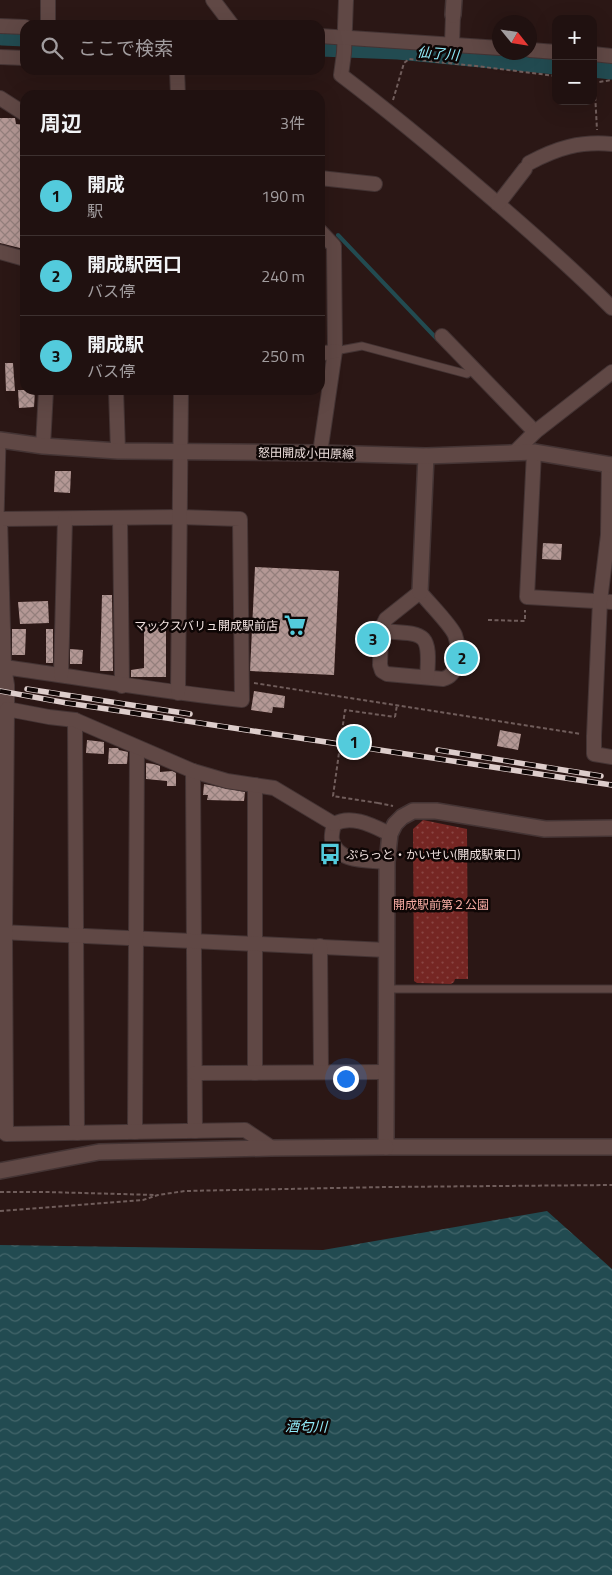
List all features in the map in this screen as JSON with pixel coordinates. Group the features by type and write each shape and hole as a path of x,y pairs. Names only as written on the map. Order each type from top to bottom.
{"street":[{"path":"48,0 48,20"},
{"path":"213,0 228,20"},
{"path":"346,0 341,75 390,112 498,204 585,281 612,308"},
{"path":"452,44 454,0"},
{"path":"0,26 20,27"},
{"path":"325,38 344,44 452,44 492,47"},
{"path":"537,51 552,52"},
{"path":"597,54 612,56"},
{"path":"0,57 20,58"},
{"path":"177,75 178,90"},
{"path":"0,98 20,111"},
{"path":"498,204 527,166 549,153 572,145 612,144"},
{"path":"325,179 375,184"},
{"path":"320,453 335,351 334,246 325,236"},
{"path":"0,252 20,258"},
{"path":"442,336 470,371 536,432"},
{"path":"325,353 335,351"},
{"path":"516,451 536,432 612,372"},
{"path":"43,446 46,395"},
{"path":"116,395 118,451"},
{"path":"178,693 181,395"},
{"name":"怒田開成小田原線","path":"1,440 43,446 118,451 426,456 516,451 534,452 610,465"},
{"path":"534,452 527,597 606,602"},
{"path":"420,592 386,619 381,631 380,665 382,671 387,674 443,679 449,677 454,672 457,644 455,634 420,592 426,456"},
{"path":"610,465 610,535 594,754 612,757"},
{"path":"2,667 122,686 242,700 240,519 180,517 0,519 2,667 7,685 3,708 3,1134 245,1130 272,1148"},
{"path":"120,518 122,686"},
{"path":"60,675 65,519"},
{"path":"381,631 414,633 425,640 429,651 427,677"},
{"path":"3,708 75,720 193,771 227,781 274,788 334,824"},
{"path":"75,720 77,1133"},
{"path":"135,1132 137,748"},
{"path":"193,771 194,1131"},
{"path":"255,785 255,1073"},
{"path":"386,1147 387,862 390,834 396,824 402,817 413,811 436,811 545,829 612,828"},
{"path":"334,824 340,821 371,824 390,834"},
{"path":"334,824 332,838 336,850 349,858 387,862"},
{"path":"2,932 386,950"},
{"path":"320,946 321,1072"},
{"path":"195,1073 386,1072"},
{"path":"0,1170 98,1152 272,1148 612,1147"}],"lane":[{"path":"335,351 362,346 470,371"},
{"path":"0,519 1,440"},
{"path":"386,989 612,989"}],"path":[{"path":"390,112 404,63 409,59 552,76"},
{"path":"597,82 612,80"},
{"path":"596,105 597,143"},
{"path":"242,682 594,736"},
{"path":"378,803 333,796 345,710 395,717 397,705"},
{"path":"0,1192 158,1195 185,1191 292,1188 612,1185"},
{"path":"0,1211 143,1200 158,1195"}],"green space":[{"name":"開成駅前第２公園","path":"423,820 467,829 468,979 455,979 451,984 417,983 414,981 413,829"}],"water":[{"name":"酒匂川","path":"547,1211 612,1269 612,1575 0,1575 0,1245 323,1250"}],"building":[{"path":"0,118 15,118 16,124 20,124 20,248 0,243"},
{"path":"5,363 13,363 15,391 6,391"},
{"path":"18,390 20,390 20,395 35,395 34,407 19,408"},
{"path":"55,471 71,471 70,493 54,492"},
{"path":"543,543 562,544 561,560 542,559"},
{"path":"255,567 339,571 334,675 250,671"},
{"path":"102,595 112,595 113,671 100,671"},
{"path":"48,601 49,623 20,624 18,602"},
{"path":"144,622 166,622 166,677 131,677 131,670 144,668"},
{"path":"12,629 26,629 25,655 12,655"},
{"path":"46,629 53,629 53,663 46,663"},
{"path":"70,649 83,650 82,664 70,664"},
{"path":"254,691 285,696 284,708 273,707 272,713 251,710"},
{"path":"500,730 521,734 518,750 497,746"},
{"path":"87,740 104,742 104,754 86,753"},
{"path":"109,748 118,748 128,752 127,764 108,764"},
{"path":"146,763 160,766 160,772 172,771 176,773 176,786 167,786 167,781 146,779"},
{"path":"204,784 245,792 244,801 207,800 208,795 203,795"}],"waterway":[{"name":"仙了川","path":"2,35 20,36"},
{"name":"仙了川","path":"325,46 398,49 552,64"},
{"name":"仙了川","path":"597,67 612,69"},
{"path":"338,235 437,339"}],"railway":[{"path":"27,689 190,714"},
{"path":"0,691 67,703 612,785"},
{"path":"438,750 601,776"}],"place":[{"name":"マックスバリュ開成駅前店","path":"295,625"},
{"name":"開成駅","path":"373,639"},
{"name":"開成駅西口","path":"462,658"},
{"name":"開成","path":"354,742"},
{"name":"ぷらっと・かいせい(開成駅東口)","path":"330,854"}]}
